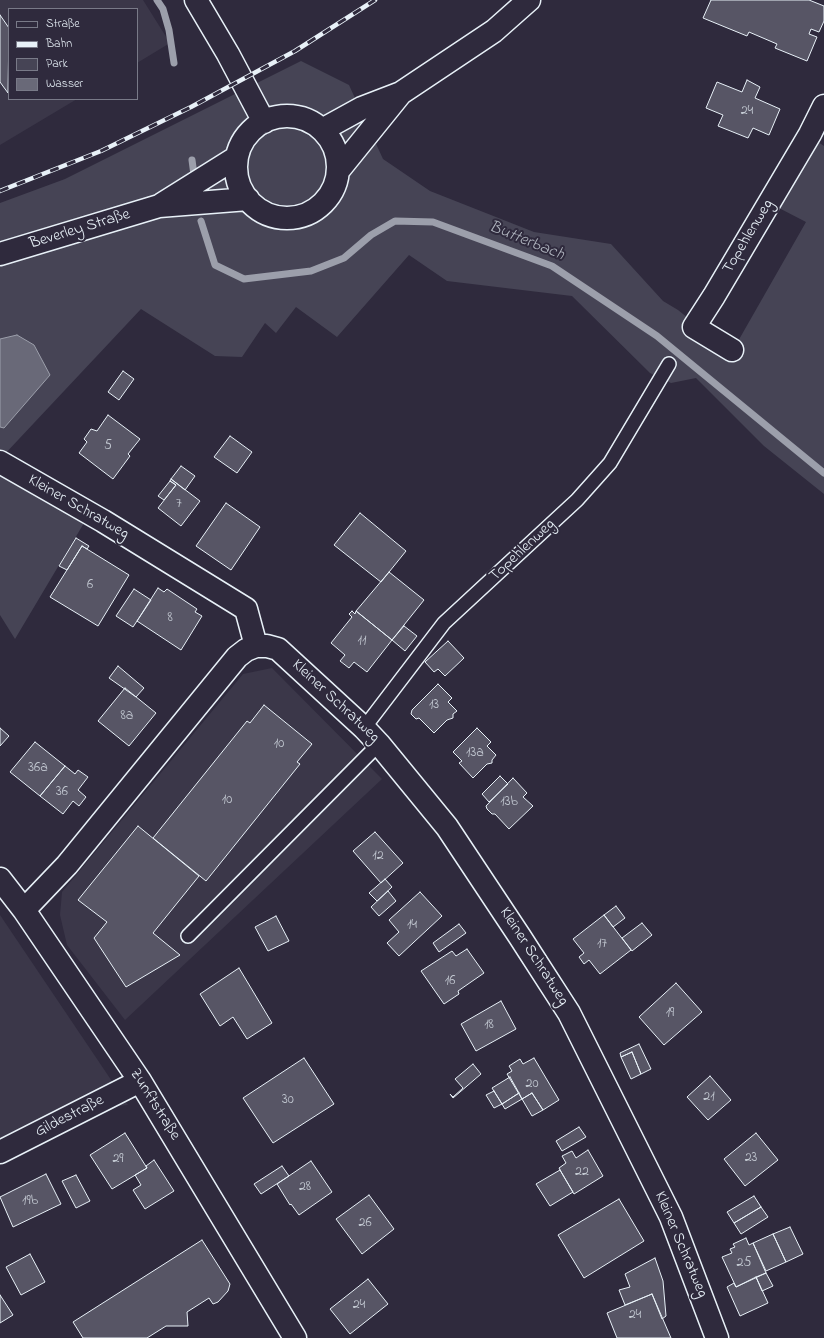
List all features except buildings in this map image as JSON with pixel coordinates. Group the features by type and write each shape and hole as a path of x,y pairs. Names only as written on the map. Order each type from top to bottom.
{"street":[{"path":"196,0 228,54 264,122"},
{"path":"322,130 362,108 401,93 494,31 529,0"},
{"path":"338,171 401,93"},
{"name":"Topehlenweg","path":"732,350 694,328 810,134 824,106"},
{"path":"288,116 301,118 312,122 322,130 335,149 338,160 338,171 335,186 327,199 316,209 302,216 287,218 272,216 259,209 248,199 240,186 237,172 237,157 242,143 251,131 264,122 288,116"},
{"name":"Beverley Straße","path":"159,206 237,157"},
{"name":"Beverley Straße","path":"0,254 159,206 248,199"},
{"name":"Kleiner Schratweg","path":"0,462 102,521 246,609 256,646 267,646 278,649 364,728 379,744 447,827 569,1013 671,1218 717,1338"},
{"path":"24,910 67,865 237,658 246,650 256,646"},
{"name":"Zunftstraße","path":"0,879 24,910 140,1081 295,1338"},
{"name":"Gildestraße","path":"0,1152 140,1081"}],"lane":[{"name":"Topehlenweg","path":"364,728 444,623 578,500 610,463 669,364"},
{"path":"188,936 379,744"}],"shaded area":[{"path":"0,0 143,0 170,43 138,62 138,8 8,8 8,100 75,100 0,145"},
{"path":"272,668 382,779 125,1020 67,945 60,915 62,892 243,674"},
{"path":"0,915 128,1105 109,1107 81,1120 0,1163"}],"green space":[{"path":"301,61 349,85 383,159 430,191 534,232 611,244 663,301 678,310 693,322 737,343 806,222 777,207 818,142 824,146 824,494 764,446 696,378 671,383 650,373 572,296 447,281 409,255 337,337 296,307 276,333 265,323 242,357 215,356 141,309 3,456 0,454 0,203 65,179"},
{"path":"0,473 84,523 15,639 0,615"}],"water":[{"path":"17,335 34,345 50,375 4,428 0,427 0,339"}],"waterway":[{"path":"157,0 163,9 169,30 174,63"},
{"path":"192,160 194,175"},
{"name":"Butterbach","path":"201,221 215,265 244,279 311,271 344,258 371,235 395,221 433,222 552,266 657,336 824,473"}],"railway":[{"path":"0,191 101,151 191,107 295,51 375,0"}]}
